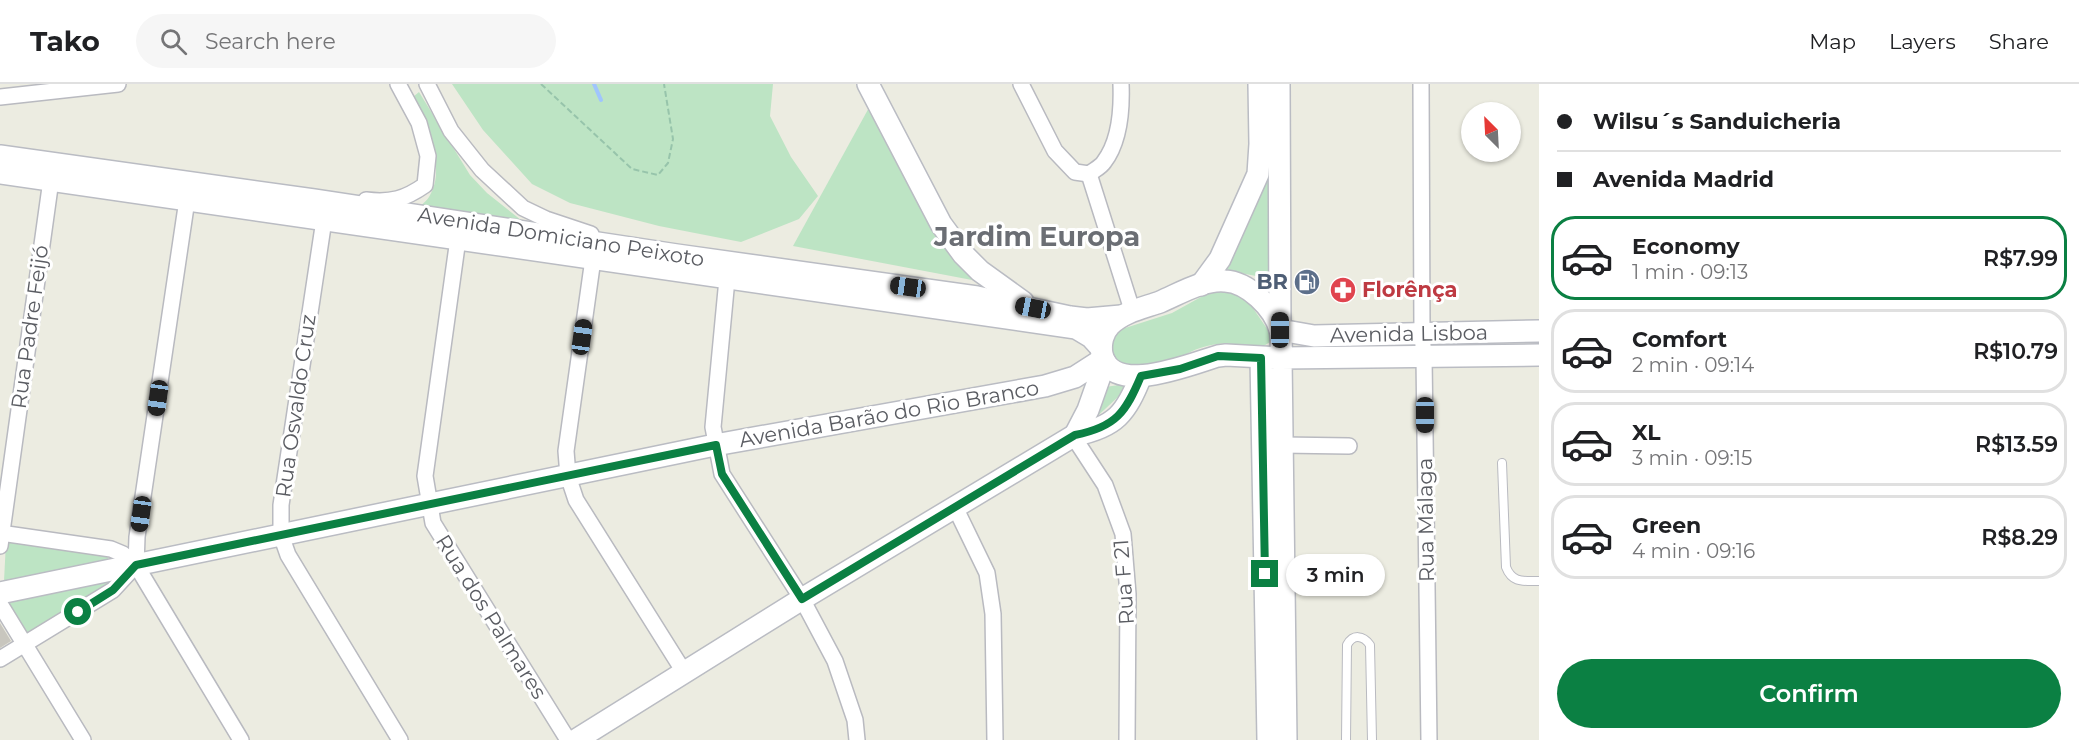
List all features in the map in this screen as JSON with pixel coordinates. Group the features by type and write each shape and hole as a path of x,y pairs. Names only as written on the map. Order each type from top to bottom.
{"main road":[{"path":"868,84 941,224 963,254 980,271 1033,308"},
{"path":"1201,285 1220,259 1257,174 1260,144 1259,84"},
{"path":"1268,740 1271,358 1280,330 1280,84"},
{"name":"Avenida Domiciano Peixoto","path":"0,156 976,297 1087,319 1127,314 1201,285 1224,280 1240,284 1253,293 1273,315 1280,330"},
{"name":"Avenida Domiciano Peixoto","path":"0,173 1076,328 1091,337 1114,371 1141,376"},
{"path":"976,297 982,285 980,271"},
{"path":"1074,435 1088,410 1103,356 1105,333 1127,314"},
{"name":"Avenida Lisboa","path":"1280,330 1314,336 1539,331"},
{"name":"Avenida Lisboa","path":"1141,376 1180,369 1218,356 1271,358 1539,355"},
{"name":"Avenida Barão do Rio Branco","path":"0,593 716,445 1045,386 1075,377 1103,356"},
{"path":"1271,358 1282,445 1286,740"},
{"path":"576,740 802,599 1074,435 1092,431 1120,414 1130,403 1141,376"}],"street":[{"path":"0,97 118,84"},
{"path":"314,200 334,196 378,202 408,197 425,185 428,156 419,123 401,90 427,84 451,131 482,170 523,208 583,232 660,245 677,255"},
{"path":"1021,84 1055,151 1075,172 1089,174 1103,164 1115,142 1122,98 1121,84"},
{"name":"Rua Málaga","path":"1421,84 1422,334 1429,740"},
{"path":"1089,174 1127,314"},
{"name":"Rua Padre Feijó","path":"1,537 51,180"},
{"path":"0,659 113,590 136,565 137,537 187,200"},
{"name":"Rua Osvaldo Cruz","path":"324,220 281,505 281,535 288,555 400,740"},
{"name":"Rua dos Palmares","path":"458,239 425,476 429,505 433,523 568,740"},
{"path":"593,259 566,451 568,476 576,500 684,672"},
{"path":"727,279 713,427 722,474 802,599 835,661 855,720 857,740"},
{"name":"Rua F 21","path":"1074,435 1105,485 1123,534 1128,594 1127,740"},
{"path":"1282,445 1349,446"},
{"path":"955,507 987,573 993,615 995,740"},
{"path":"1,537 111,549 123,554 136,565 241,740"},
{"path":"0,604 83,740"}],"lane":[{"path":"1502,463 1506,567 1509,575 1516,580 1539,581"},
{"path":"1346,740 1347,645 1350,639 1358,636 1370,645 1372,740"}],"path":[{"path":"541,84 633,169 658,175 669,163 673,140 664,84"}],"green space":[{"path":"452,84 773,84 770,116 791,157 818,196 799,219 741,242 659,226 570,203 532,184 483,130"},
{"path":"1275,84 1276,304 1256,276 1220,269"},
{"path":"419,92 470,175 487,193 531,228 412,212 429,197 436,173 432,146 413,97"},
{"path":"871,104 972,280 793,246"},
{"path":"1230,290 1246,298 1270,333 1270,342 1262,347 1214,345 1200,348 1170,361 1137,366 1114,360 1107,343 1112,335 1122,329 1172,313 1210,292"},
{"path":"1133,383 1090,423 1105,387"},
{"path":"6,542 106,554 110,562 4,581"},
{"path":"116,575 110,586 26,636 5,598"}],"building":[{"path":"0,623 11,641 0,648"}],"waterway":[{"path":"594,84 601,100"}],"place":[{"name":"BR","path":"1307,282"},
{"name":"Florênça","path":"1343,290"}],"district":[{"name":"Jardim Europa","path":"1037,237"}],"route":[{"path":"78,612 113,590 136,565 716,445 722,474 802,599 1075,435 1092,431 1108,423 1130,403 1141,376 1180,369 1226,355 1261,358 1265,574"}]}
